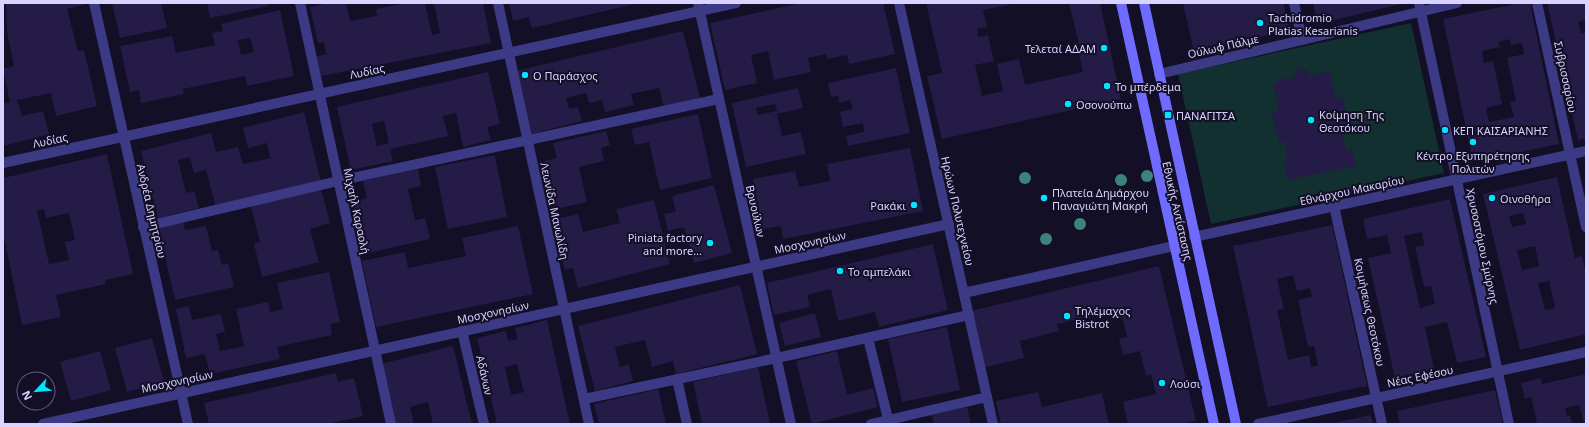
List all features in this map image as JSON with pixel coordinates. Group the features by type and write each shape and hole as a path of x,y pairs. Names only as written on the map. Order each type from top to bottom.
{"main road":[{"name":"Εθνικής Αντίστασης","path":"1121,3 1214,424"},
{"name":"Εθνικής Αντίστασης","path":"1144,3 1236,424"}],"street":[{"name":"Ανδρέα Δημητρίου","path":"94,3 188,424"},
{"name":"Μιχαήλ Καραολή","path":"300,3 391,424"},
{"name":"Λεωνίδα Μανωλίδη","path":"498,3 589,424"},
{"name":"Λυδίας","path":"3,163 508,52 699,7 736,3"},
{"name":"Ηρώων Πολυτεχνείου","path":"899,3 993,424"},
{"path":"1294,3 1302,40"},
{"name":"Ούλωφ Πάλμε","path":"1159,74 1302,40 1420,7 1457,3"},
{"name":"Συβρισσαρίου","path":"1538,3 1586,227"},
{"name":"Βρυούλων","path":"699,7 791,424"},
{"name":"Χρυσοστόμου Σμύρνης","path":"1420,7 1509,424"},
{"path":"143,227 338,181 528,142 719,99"},
{"name":"Εθνάρχου Μακαρίου","path":"1194,237 1586,151"},
{"name":"Κοιμήσεως Θεοτόκου","path":"1334,206 1382,424"},
{"name":"Μοσχονησίων","path":"47,423 181,392 949,224"},
{"path":"964,293 1174,246"},
{"path":"584,399 969,315"},
{"name":"Αδάνων","path":"462,331 484,424"},
{"path":"868,338 888,419"},
{"name":"Νέας Εφέσου","path":"1258,424 1586,352"},
{"path":"677,379 687,424"},
{"path":"871,424 987,397"}],"green space":[{"path":"1411,23 1444,173 1211,224 1178,74"}],"building":[{"path":"6,3 83,3 83,5 67,9 78,51 84,50 97,106 56,116 51,93 17,100 22,116 43,111 49,134 3,146 3,104 10,102 3,69 14,66 7,32"},
{"path":"112,3 161,3 167,28 120,38"},
{"path":"207,3 268,3 268,6 210,18"},
{"path":"329,3 346,3 350,21 377,16 376,9 407,3 425,3 432,35 440,33 434,3 483,3 491,43 321,76 317,56 326,54 324,42 318,43 310,7"},
{"path":"509,3 635,4 532,28 529,17 513,21"},
{"path":"801,3 883,3 895,54 849,64 847,55 827,59 826,54 808,58 811,72 774,80 768,51 751,55 757,83 725,90 710,23"},
{"path":"926,3 1009,3 1009,5 983,10 987,27 977,29 978,37 988,35 994,61 975,65 982,96 1003,91 997,64 1019,59 1025,85 1083,72 1078,48 1080,48 1069,3 1100,3 1121,99 942,139 927,76 942,73"},
{"path":"1183,3 1283,3 1290,30 1194,52"},
{"path":"1313,3 1401,3 1401,4 1318,24"},
{"path":"1521,3 1530,3 1559,144 1473,162 1443,19","holes":["1510,39 1511,45 1522,43 1524,54 1507,58 1516,101 1510,102 1514,117 1489,122 1486,108 1502,104 1493,61 1484,63 1482,51 1500,47 1498,42"]},
{"path":"1547,3 1586,3 1586,20 1578,22 1581,34 1586,33 1586,138 1578,140"},
{"path":"280,10 294,76 247,86 245,76 183,89 184,94 141,103 139,90 130,92 120,46 172,36 176,53 215,45 212,33 223,31 221,24","holes":["250,38 254,52 241,55 238,40"]},
{"path":"683,31 700,98 664,107 659,88 631,94 634,105 605,112 602,100 589,103 586,93 566,98 569,109 578,107 582,121 531,134 516,71"},
{"path":"896,68 910,133 848,146 846,136 864,132 863,123 843,127 840,112 853,109 850,100 839,103 838,96 831,97 828,83"},
{"name":"Κοίμηση Της Θεοτόκου","path":"1305,69 1309,72 1310,76 1318,74 1321,70 1325,73 1330,72 1336,99 1343,97 1349,128 1342,130 1346,150 1352,148 1356,166 1287,180 1284,161 1288,161 1284,141 1279,142 1272,112 1279,110 1273,83 1278,82 1281,78 1286,80 1292,79 1297,70"},
{"path":"488,72 500,124 487,127 491,140 463,147 456,113 443,116 448,136 390,149 393,161 351,170 337,107","holes":["384,121 389,143 377,146 372,124"]},
{"path":"798,88 803,108 777,114 782,136 801,132 806,154 746,167 732,103","holes":["775,104 777,111 758,115 756,108"]},
{"path":"304,112 321,182 216,208 206,170 194,173 190,157 178,160 186,193 194,191 199,208 158,218 141,151 211,133 216,152 238,147 243,164 270,158 267,143 248,148 243,128"},
{"path":"698,114 712,178 660,190 649,142 635,145 631,129"},
{"path":"606,131 610,145 601,148 604,161 579,167 587,202 555,209 544,161 557,158 553,143"},
{"path":"910,148 923,211 783,239 781,226 763,229 753,179 795,171 799,187 830,181 827,164"},
{"path":"107,154 133,274 105,280 106,284 56,295 61,317 22,325 3,232 3,178","holes":["44,209 46,218 69,213 75,240 65,242 69,260 49,264 37,210"]},
{"path":"495,155 507,217 448,229 435,167"},
{"path":"418,169 421,186 408,189 415,220 425,218 430,239 364,254 352,202 367,198 363,181"},
{"path":"1557,177 1575,258 1582,256 1586,274 1586,334 1520,350 1483,194","holes":["1523,213 1526,224 1512,227 1509,216","1535,246 1539,266 1522,270 1517,250","1549,281 1555,308 1545,310 1538,283"]},
{"path":"714,185 732,253 694,263 684,227 668,231 664,214 676,212 672,196"},
{"path":"321,189 330,223 310,229 319,262 262,277 254,244 260,242 251,206"},
{"path":"1450,199 1486,357 1457,363 1447,322 1425,327 1434,369 1395,378 1368,258 1391,253 1387,235 1367,239 1363,219","holes":["1422,232 1424,245 1415,247 1424,287 1431,286 1435,304 1420,308 1404,236"]},
{"path":"654,200 670,264 578,288 573,268 565,270 552,220 578,214 583,232 620,223 616,209"},
{"path":"183,221 185,230 206,226 212,251 218,250 222,265 228,263 234,287 175,300 158,226"},
{"path":"1332,225 1367,386 1268,407 1233,246","holes":["1293,275 1297,291 1310,288 1312,297 1298,300 1308,347 1314,346 1318,365 1311,367 1309,355 1288,360 1277,310 1284,309 1277,279"]},
{"path":"518,226 533,294 376,327 362,261 405,252 408,268 466,256 462,238"},
{"path":"933,244 948,310 879,327 875,312 838,321 831,289 807,295 810,307 774,315 767,283"},
{"path":"1159,266 1196,421 1183,424 1128,424 1123,402 1156,394 1151,374 1146,376 1140,351 1123,355 1119,339 1127,337 1121,313 1105,317 1104,313 1057,324 1059,331 1020,341 1024,358 985,367 971,311"},
{"path":"329,272 340,322 330,324 332,335 277,347 280,359 210,374 205,354 186,358 176,309 189,306 192,320 221,314 225,332 216,334 220,351 244,346 236,309 268,302 270,312 283,309 277,283"},
{"path":"740,285 757,354 676,374 673,361 652,367 645,340 615,347 620,367 629,364 633,381 595,391 578,326"},
{"path":"815,313 821,337 785,346 779,323"},
{"path":"547,320 570,424 497,424 477,338 506,331 508,341 517,339 515,328","holes":["517,364 524,392 511,395 505,367"]},
{"path":"947,327 960,390 902,402 888,339"},
{"path":"152,338 164,382 127,392 115,348"},
{"path":"453,346 472,424 433,424 428,402 410,407 414,424 395,424 380,364"},
{"path":"100,351 111,390 71,401 60,362"},
{"path":"837,351 847,395 873,388 878,407 812,424 796,361"},
{"path":"758,367 770,424 702,424 693,382"},
{"path":"336,373 338,382 354,378 363,416 327,424 209,424 204,403"},
{"path":"1586,374 1586,424 1584,424 1579,405 1565,408 1567,416 1570,415 1572,424 1532,424 1537,422 1531,397 1525,399 1521,383 1541,378 1542,384"},
{"path":"658,389 666,424 599,424 594,404"},
{"path":"1495,390 1503,424 1400,424 1397,411"},
{"path":"1038,392 1042,407 1102,393 1109,424 1001,424 996,401"},
{"path":"967,407 971,424 934,424 932,415"},
{"path":"1371,415 1373,424 1333,424 1333,423"}],"place":[{"name":"Tachidromio Platias Kesarianis","path":"1260,23"},
{"name":"Τελεταί ΑΔΑΜ","path":"1104,48"},
{"name":"Ο Παράσχος","path":"525,75"},
{"name":"Το μπέρδεμα","path":"1107,86"},
{"name":"Οσονούπω","path":"1068,104"},
{"name":"ΠΑΝΑΓΙΤΣΑ","path":"1168,115"},
{"name":"Κοίμηση Της Θεοτόκου","path":"1311,120"},
{"name":"ΚΕΠ ΚΑΙΣΑΡΙΑΝΗΣ","path":"1445,130"},
{"name":"Κέντρο Εξυπηρέτησης Πολιτών","path":"1473,142"},
{"name":"Πλατεία Δημάρχου Παναγιώτη Μακρή","path":"1044,198"},
{"name":"Οινοθήρα","path":"1492,198"},
{"name":"Ρακάκι","path":"914,205"},
{"name":"Piniata factory and more...","path":"710,243"},
{"name":"Το αμπελάκι","path":"840,271"},
{"name":"Τηλέμαχος Bistrot","path":"1067,316"},
{"name":"Λούσι","path":"1162,383"}]}
